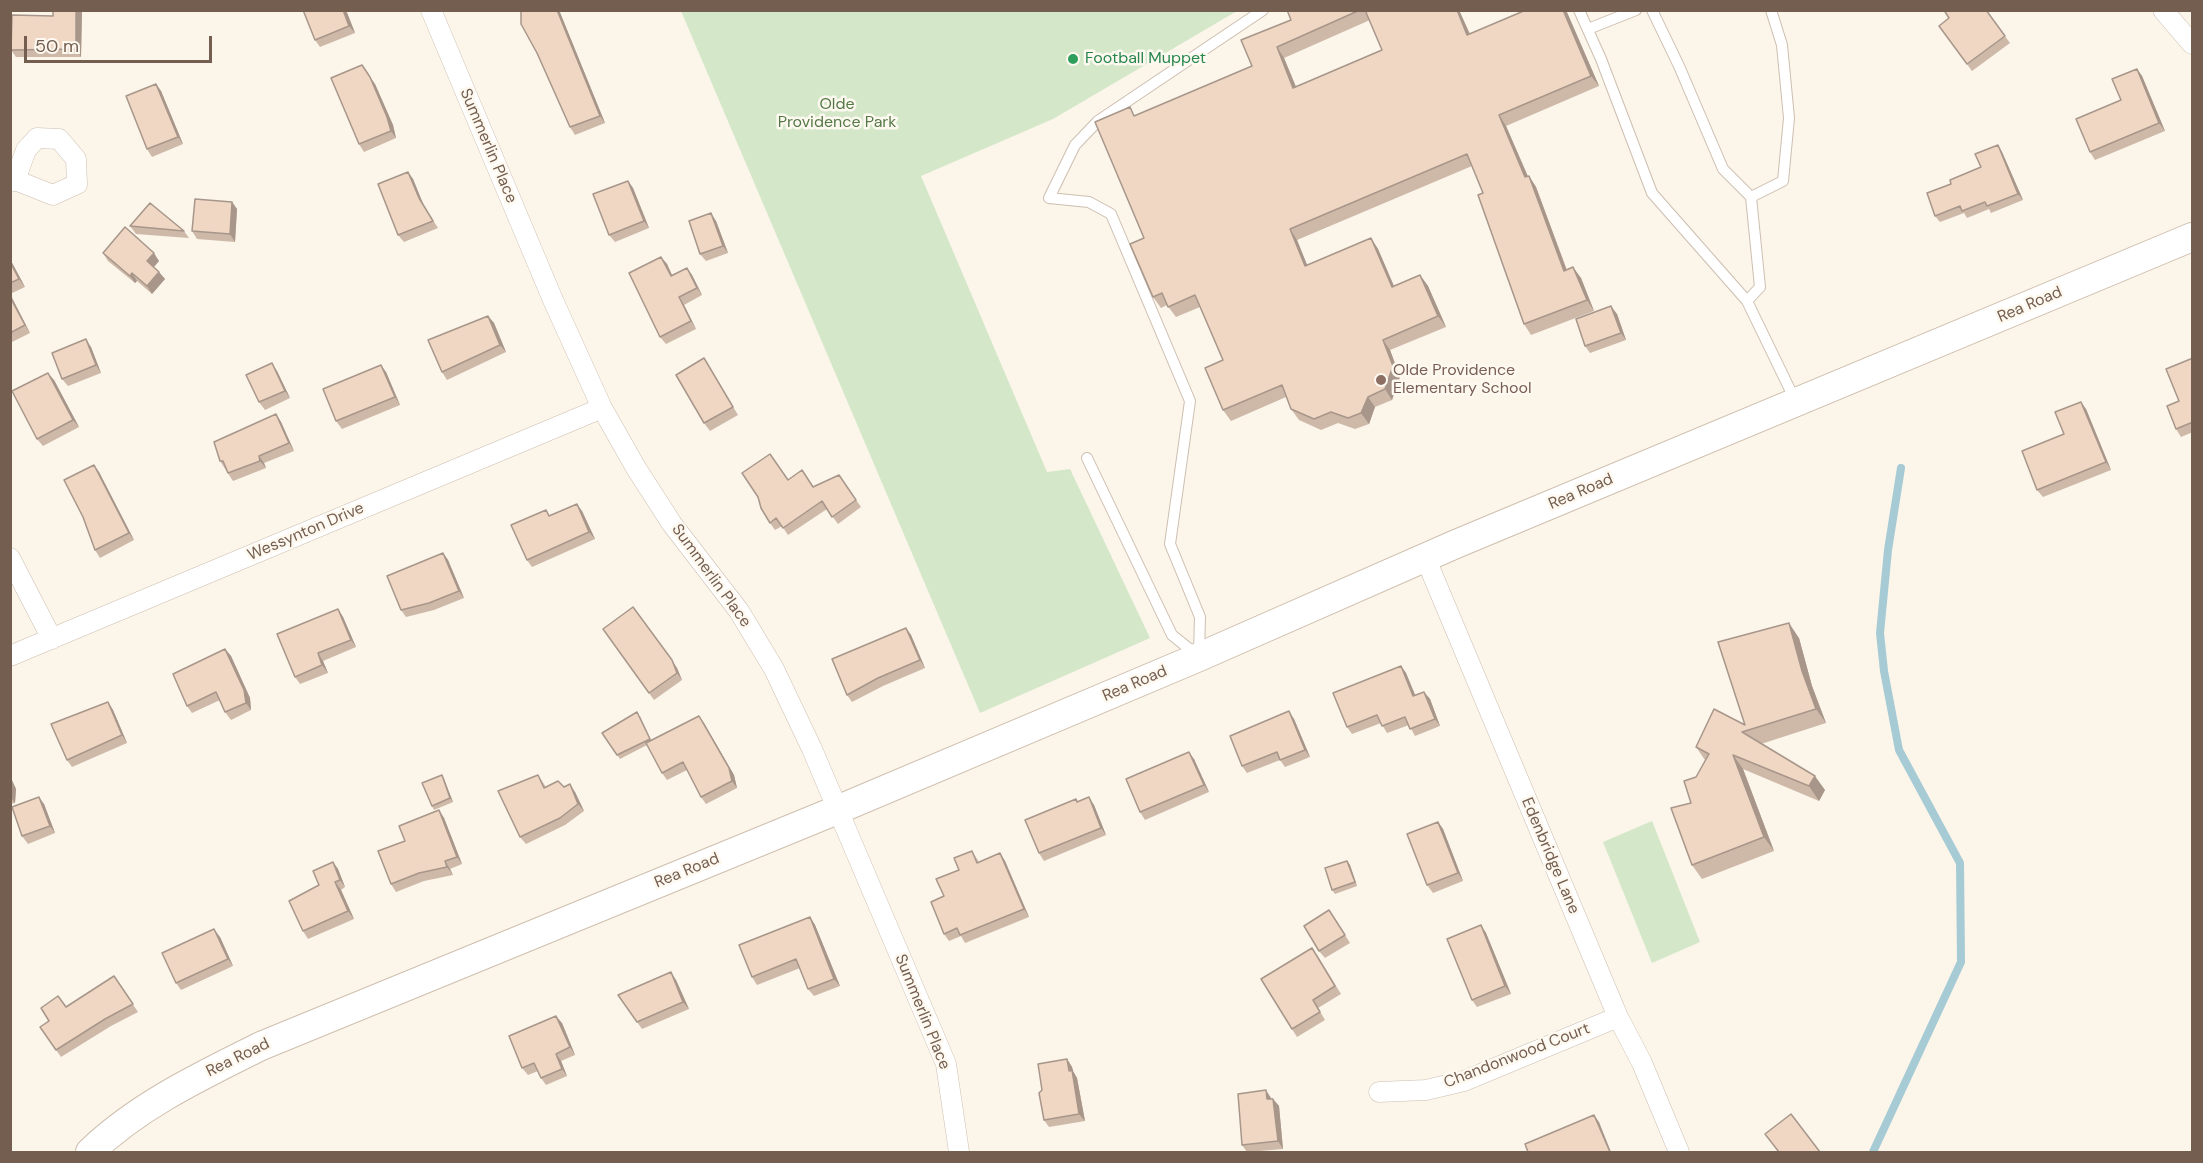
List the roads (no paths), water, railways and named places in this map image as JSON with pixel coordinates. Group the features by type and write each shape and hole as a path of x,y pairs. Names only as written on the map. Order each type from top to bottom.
{"main road":[{"name":"Rea Road","path":"90,1152 142,1111 191,1081 261,1046 837,810 1199,657 1425,557 2193,237"}],"street":[{"name":"Summerlin Place","path":"431,10 553,300 602,408 636,468 672,524 739,611 774,669 812,749 945,1064 959,1152"},
{"path":"2163,10 2193,44"},
{"name":"Wessynton Drive","path":"10,656 602,408"},
{"name":"Edenbridge Lane","path":"1425,557 1618,1017 1642,1063 1679,1152"},
{"path":"10,558 52,639"},
{"name":"Chandonwood Court","path":"1379,1092 1426,1090 1464,1081 1618,1017"}],"lane":[{"path":"1199,657 1200,617 1170,544 1190,401 1112,213 1089,202 1049,198 1075,145 1098,121 1263,10"},
{"path":"1579,10 1652,193 1747,301 1796,402"},
{"path":"1588,29 1636,10"},
{"path":"1652,10 1679,66 1723,169 1751,197 1760,287 1747,301"},
{"path":"1751,197 1784,181 1790,118 1782,45 1771,10"},
{"path":"1087,458 1172,635 1199,657"}],"waterway":[{"path":"1873,1152 1961,962 1960,863 1899,750 1884,671 1880,633 1888,550 1901,468"}],"place":[{"name":"Football Muppet","path":"1073,59"},
{"name":"Olde Providence Elementary School","path":"1381,380"}],"park label":[{"name":"Olde Providence Park","path":"837,114"}]}
